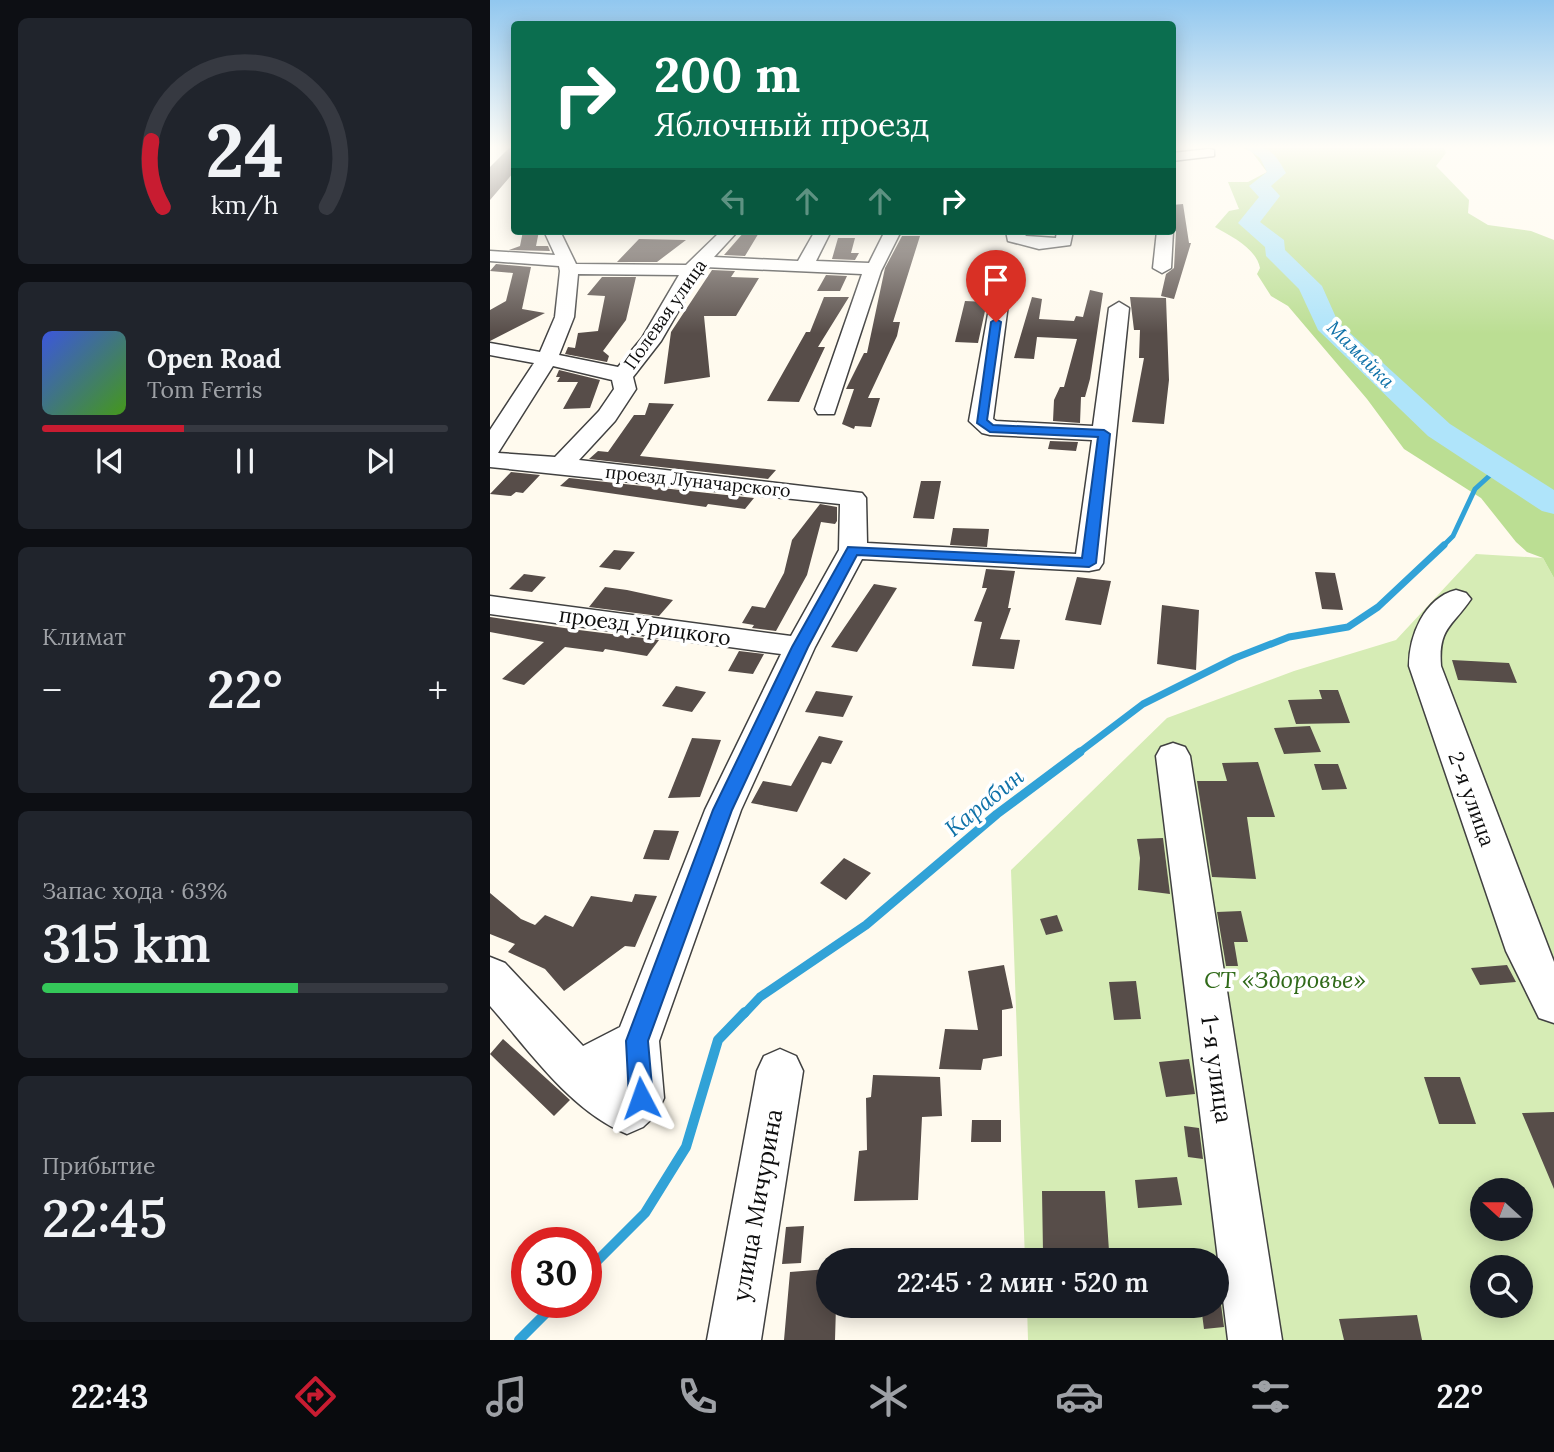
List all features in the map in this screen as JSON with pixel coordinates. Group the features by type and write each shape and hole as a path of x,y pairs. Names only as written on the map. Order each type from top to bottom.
{"street":[{"path":"490,448 548,358 568,304 567,265 554,235"},
{"name":"Полевая улица","path":"561,465 607,416 625,389 622,376 651,341 695,266 726,235"},
{"path":"805,265 821,235"},
{"path":"826,409 873,269 878,265 891,235"},
{"path":"1014,235 1028,243 1055,244 1064,242 1065,235"},
{"path":"1162,268 1165,235"},
{"path":"490,256 567,265 805,265 873,269"},
{"path":"1000,297 981,421 990,428 1104,434"},
{"path":"490,976 577,1072 627,1111 641,1098 637,1041 723,810 800,647 853,550 1089,563 1119,308"},
{"path":"490,349 548,358 561,364 603,369 622,376"},
{"name":"проезд Луначарского","path":"490,460 561,465 853,498 853,550"},
{"name":"2-я улица","path":"1456,599 1434,619 1423,644 1425,666 1527,951 1554,1004"},
{"name":"проезд Урицкого","path":"490,606 800,647"},
{"name":"1-я улица","path":"1173,756 1255,1340"},
{"path":"577,1072 637,1041"},
{"name":"улица Мичурина","path":"734,1340 780,1071"}],"green space":[{"path":"1468,209 1468,213 1488,225 1531,231 1554,240 1554,578 1543,558 1527,552 1516,542 1481,498 1404,449 1367,399 1288,306 1271,296 1257,274 1260,268 1254,255 1215,227 1229,211"},
{"name":"СТ «Здоровье»","path":"1476,554 1543,558 1554,578 1554,1340 1028,1340 1027,1318 1229,1318 1229,1248 1025,1248 1011,870 1167,718 1294,671 1396,640"}],"building":[{"path":"1176,209 1184,209 1191,243 1174,299 1161,296 1166,274 1174,268"},
{"path":"522,235 538,235 536,246 548,246 550,251 509,250 520,246"},
{"path":"742,235 758,235 745,256 724,255"},
{"path":"902,236 920,236 893,322 900,322 897,336 868,398 880,398 871,427 855,426 854,429 842,424 854,389 846,389 864,353 867,353 885,268"},
{"path":"838,238 855,238 851,253 859,253 855,260 832,259"},
{"path":"639,239 686,240 657,262 617,262"},
{"path":"496,264 531,267 522,309 545,313 490,341 490,310 506,301 513,273 490,271"},
{"path":"712,270 735,271 731,277 759,278 736,316 704,316 710,377 664,384 671,332"},
{"path":"826,275 847,276 840,291 817,291"},
{"path":"602,277 636,277 626,320 603,351 609,356 607,362 565,354 568,347 575,348 578,333 598,331 605,296 587,295"},
{"path":"1090,290 1103,293 1090,379 1085,397 1081,397 1080,423 1053,421 1054,400 1060,387 1064,387 1077,339 1037,337 1034,359 1014,358 1032,297 1042,299 1039,319 1074,321 1076,316 1083,317"},
{"path":"824,297 849,297 818,347 825,347 799,402 767,401 806,332 810,332"},
{"path":"1130,297 1166,298 1169,380 1164,424 1132,422 1144,358 1139,358 1140,330 1134,330"},
{"path":"965,301 987,302 978,343 955,342"},
{"path":"559,370 600,380 590,408 563,409 578,382 557,382 560,377 556,377"},
{"path":"649,403 674,404 640,456 776,470 768,479 589,459 598,451 608,452 634,415 645,415"},
{"path":"1050,441 1078,442 1076,451 1048,449"},
{"path":"511,472 540,475 523,493 516,492 511,496 490,494"},
{"path":"569,478 754,498 745,509 708,504 706,507 560,486"},
{"path":"921,481 941,481 934,519 913,518"},
{"path":"820,504 837,507 837,521 835,524 821,522 807,575 776,631 752,628 754,625 742,623 752,606 765,608 784,573 792,540"},
{"path":"953,528 989,529 987,547 950,545"},
{"path":"614,550 635,552 620,570 599,567"},
{"path":"986,569 1015,571 1008,608 1011,608 1000,639 1020,640 1014,669 972,666 982,622 974,621 987,588 982,588"},
{"path":"1315,572 1335,573 1343,610 1322,609"},
{"path":"524,574 546,577 532,592 509,589"},
{"path":"1077,577 1111,581 1101,625 1065,620"},
{"path":"874,584 897,588 857,652 831,647"},
{"path":"605,587 673,600 659,616 589,607"},
{"path":"1162,605 1199,610 1196,670 1157,664"},
{"path":"490,617 659,640 647,656 605,649 603,652 565,647 524,685 502,679 544,642 490,632"},
{"path":"739,651 764,654 753,674 728,671"},
{"path":"1452,660 1509,663 1517,683 1458,680"},
{"path":"676,686 706,692 692,712 662,706"},
{"path":"1319,690 1338,690 1350,723 1296,724 1288,700 1322,699"},
{"path":"816,691 853,696 843,717 805,712"},
{"path":"1310,726 1321,752 1284,754 1274,728"},
{"path":"819,736 843,741 831,764 822,762 797,812 751,803 763,781 791,786"},
{"path":"692,738 721,740 700,797 668,798"},
{"path":"1258,762 1275,817 1247,817 1256,879 1212,877 1197,781 1227,781 1222,763"},
{"path":"1314,764 1338,764 1347,789 1322,790"},
{"path":"654,830 679,831 669,860 643,859"},
{"path":"1163,838 1170,894 1138,890 1140,858 1137,839"},
{"path":"844,858 871,873 846,900 820,883"},
{"path":"490,893 521,919 535,925 545,915 573,927 591,896 632,902 635,894 657,896 635,947 625,946 564,991 545,969 508,952 515,944 490,934"},
{"path":"1241,911 1248,942 1234,942 1238,966 1226,966 1217,912"},
{"path":"1057,915 1063,931 1046,935 1040,919"},
{"path":"1004,965 1013,1008 1002,1010 1002,1056 983,1059 981,1070 939,1069 945,1029 978,1030 968,971"},
{"path":"1507,965 1516,982 1480,985 1471,968"},
{"path":"1136,981 1141,1019 1114,1020 1109,982"},
{"path":"503,1039 570,1100 554,1116 490,1054"},
{"path":"1189,1059 1195,1094 1166,1097 1159,1062"},
{"path":"873,1075 940,1077 942,1116 922,1117 918,1200 854,1201 859,1151 867,1150 866,1098 871,1097"},
{"path":"1424,1077 1460,1077 1476,1124 1439,1124"},
{"path":"1554,1112 1554,1189 1522,1113"},
{"path":"972,1120 1001,1120 1001,1142 971,1142"},
{"path":"1184,1126 1199,1128 1203,1159 1188,1157"},
{"path":"1177,1177 1182,1205 1138,1208 1135,1180"},
{"path":"1042,1191 1105,1191 1109,1248 1043,1248"},
{"path":"804,1226 801,1263 782,1264 786,1227"},
{"path":"816,1270 816,1318 836,1318 835,1340 784,1340 790,1272"},
{"path":"1417,1315 1422,1340 1344,1340 1339,1319"},
{"path":"1203,1318 1223,1318 1224,1327 1204,1329"}],"waterway":[{"name":"Мамайка","path":"1260,209 1248,223 1276,245 1274,251 1310,286 1327,325 1439,430 1554,504"},
{"name":"Карабин","path":"1444,545 1453,536 1475,489 1498,468"},
{"name":"Карабин","path":"1077,754 1143,704 1235,658 1289,637 1348,627 1378,607 1444,545"},
{"name":"Карабин","path":"744,1014 760,997 866,925 997,814 1080,752"},
{"name":"Карабин","path":"602,1256 645,1213 686,1147 718,1040 745,1012"},
{"name":"Карабин","path":"519,1340 541,1318"}],"route":[{"path":"641,1098 637,1041 723,810 800,647 853,550 1089,563 1104,434 990,428 981,421 996,322"}]}
